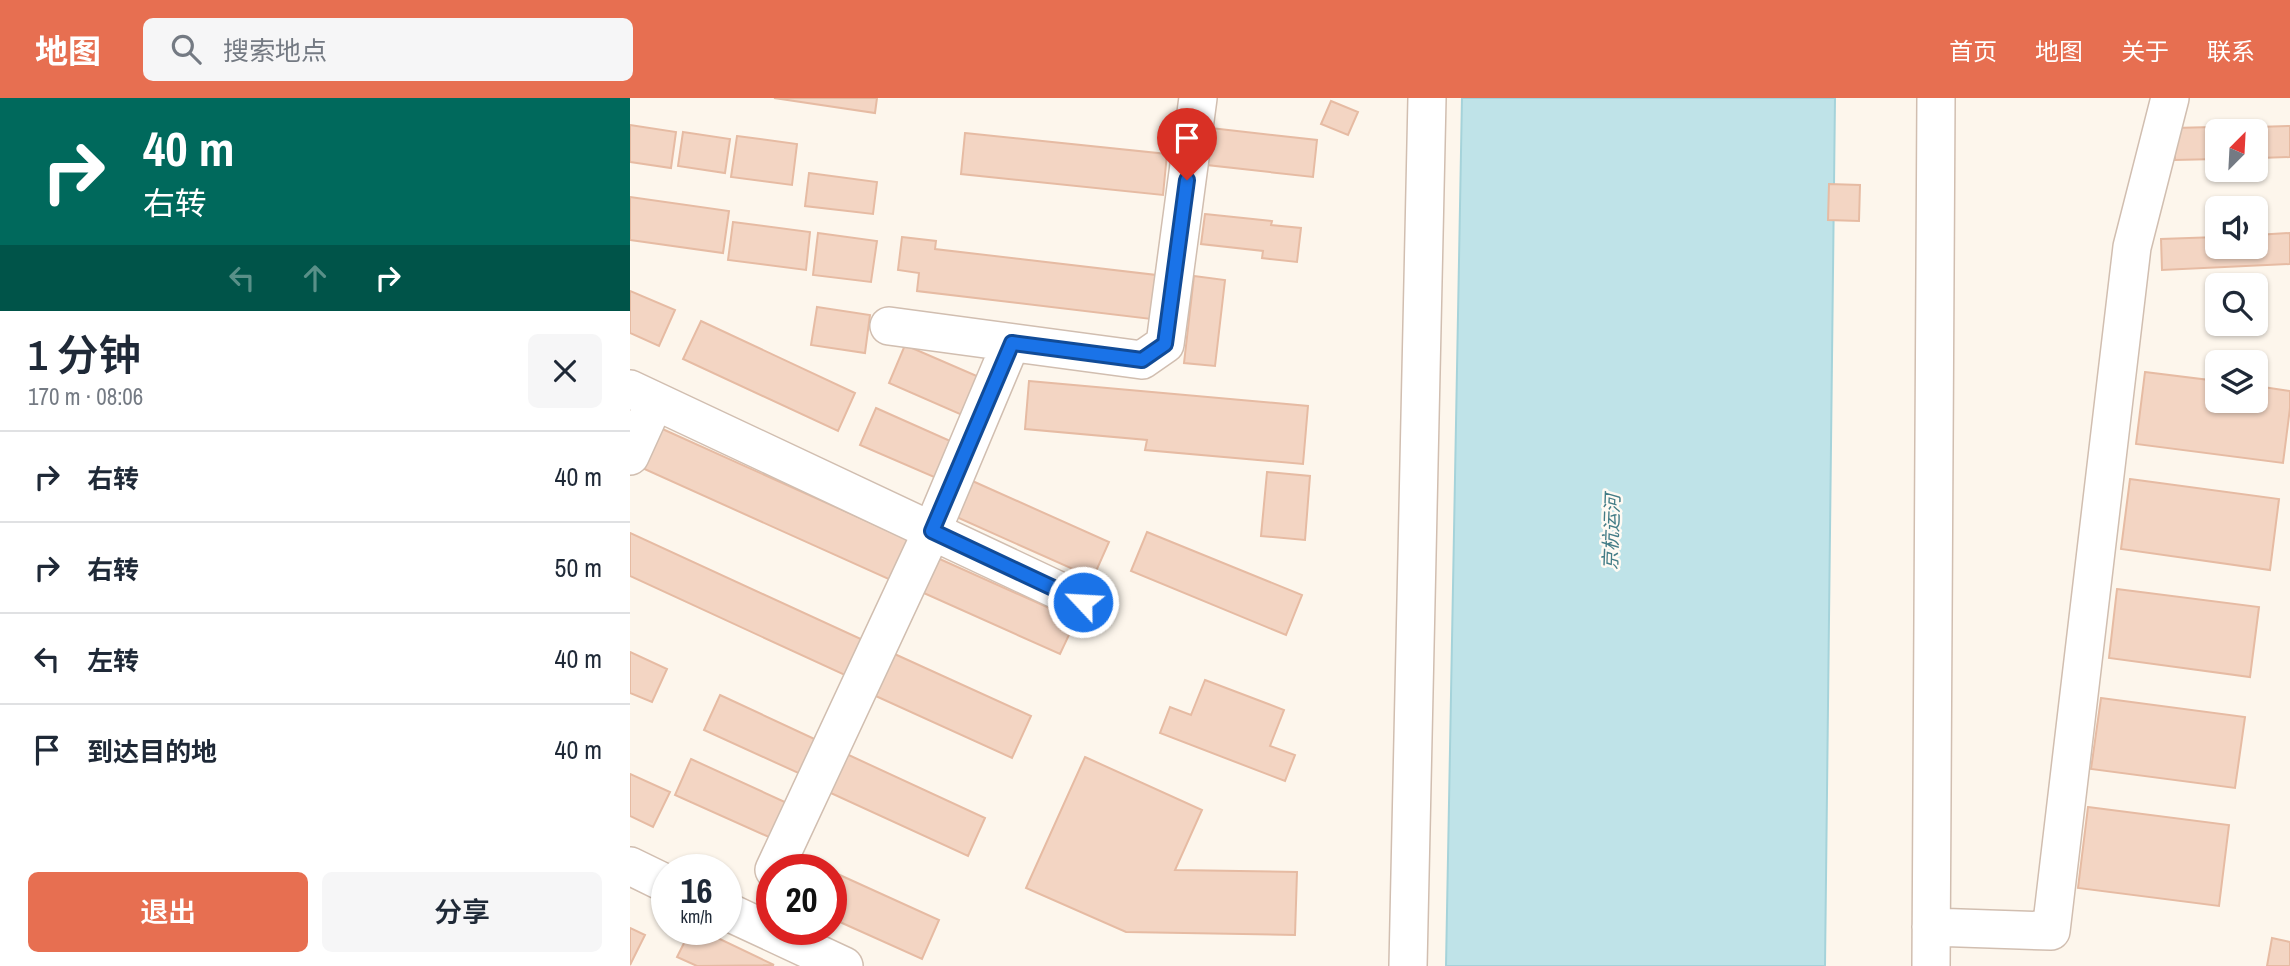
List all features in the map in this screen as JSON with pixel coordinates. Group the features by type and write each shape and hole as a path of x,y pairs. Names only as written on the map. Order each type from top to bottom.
{"street":[{"path":"888,326 1142,360 1165,344 1198,98"},
{"path":"1408,966 1427,98"},
{"path":"1931,966 1936,98"},
{"path":"1931,927 2051,931 2132,247 2170,98"},
{"path":"781,854 932,531 1012,343"},
{"path":"630,456 643,395 1083,602"},
{"path":"630,866 651,876"},
{"path":"742,912 756,894"},
{"path":"742,919 844,966"}],"water":[{"name":"京杭运河","path":"1462,98 1835,98 1825,966 1446,966"}],"building":[{"path":"774,98 877,98 875,113"},
{"path":"1331,101 1358,112 1348,135 1321,124"},
{"path":"630,125 676,132 671,168 630,162"},
{"path":"2290,126 2290,157 2268,158 2268,127"},
{"path":"1202,127 1317,140 1313,177 1198,164"},
{"path":"2205,127 2205,159 2175,160 2174,128"},
{"path":"683,132 730,139 725,173 678,166"},
{"path":"965,133 1167,154 1163,195 961,174"},
{"path":"737,136 797,144 792,185 731,177"},
{"path":"809,173 877,182 873,214 805,206"},
{"path":"1829,184 1860,185 1859,221 1828,220"},
{"path":"630,197 729,211 723,253 630,240"},
{"path":"1205,214 1272,221 1271,225 1301,228 1297,262 1262,258 1263,251 1201,244"},
{"path":"733,222 810,232 806,270 728,260"},
{"path":"818,233 877,241 871,282 813,275"},
{"path":"2290,233 2290,264 2162,270 2161,239 2205,237 2205,259 2268,259 2268,234"},
{"path":"902,237 936,241 935,249 1156,275 1151,319 917,291 919,273 898,270"},
{"path":"1194,276 1225,280 1215,366 1184,363"},
{"path":"630,291 675,310 659,346 630,333"},
{"path":"817,307 870,315 865,353 811,345"},
{"path":"701,321 855,393 838,431 683,359"},
{"path":"905,345 986,380 969,418 889,383"},
{"path":"2145,372 2205,380 2205,413 2268,413 2268,388 2290,391 2283,463 2136,444"},
{"path":"1029,381 1308,406 1303,464 1145,450 1147,440 1025,429"},
{"path":"876,408 957,444 941,480 860,445"},
{"path":"658,427 911,541 893,581 640,467"},
{"path":"1267,472 1310,476 1305,540 1261,536"},
{"path":"968,479 1109,542 1093,578 952,515"},
{"path":"2130,479 2279,499 2270,570 2121,549"},
{"path":"1147,532 1302,595 1286,635 1131,571"},
{"path":"630,533 863,640 847,676 630,576"},
{"path":"933,556 1076,620 1060,654 917,590"},
{"path":"2117,589 2259,607 2250,677 2109,658"},
{"path":"888,651 1031,716 1012,758 869,693"},
{"path":"630,652 667,669 652,702 630,693"},
{"path":"1205,680 1284,710 1270,746 1295,755 1285,781 1160,733 1170,707 1191,715"},
{"path":"720,695 821,742 805,776 704,730"},
{"path":"2101,698 2245,717 2235,788 2091,769"},
{"path":"840,751 985,818 968,856 822,789"},
{"path":"1085,757 1202,810 1175,870 1297,872 1295,935 1126,932 1026,888"},
{"path":"691,759 787,803 771,838 675,795"},
{"path":"630,774 670,792 653,827 630,816"},
{"path":"2088,807 2229,825 2219,906 2078,888"},
{"path":"847,878 939,920 922,959 847,925"},
{"path":"630,928 645,935 630,965"},
{"path":"2272,938 2290,942 2290,966 2267,966"},
{"path":"683,945 732,945 774,965 697,966 677,957"}],"route":[{"path":"1083,602 932,531 1012,343 1142,360 1165,344 1187,180"}]}
